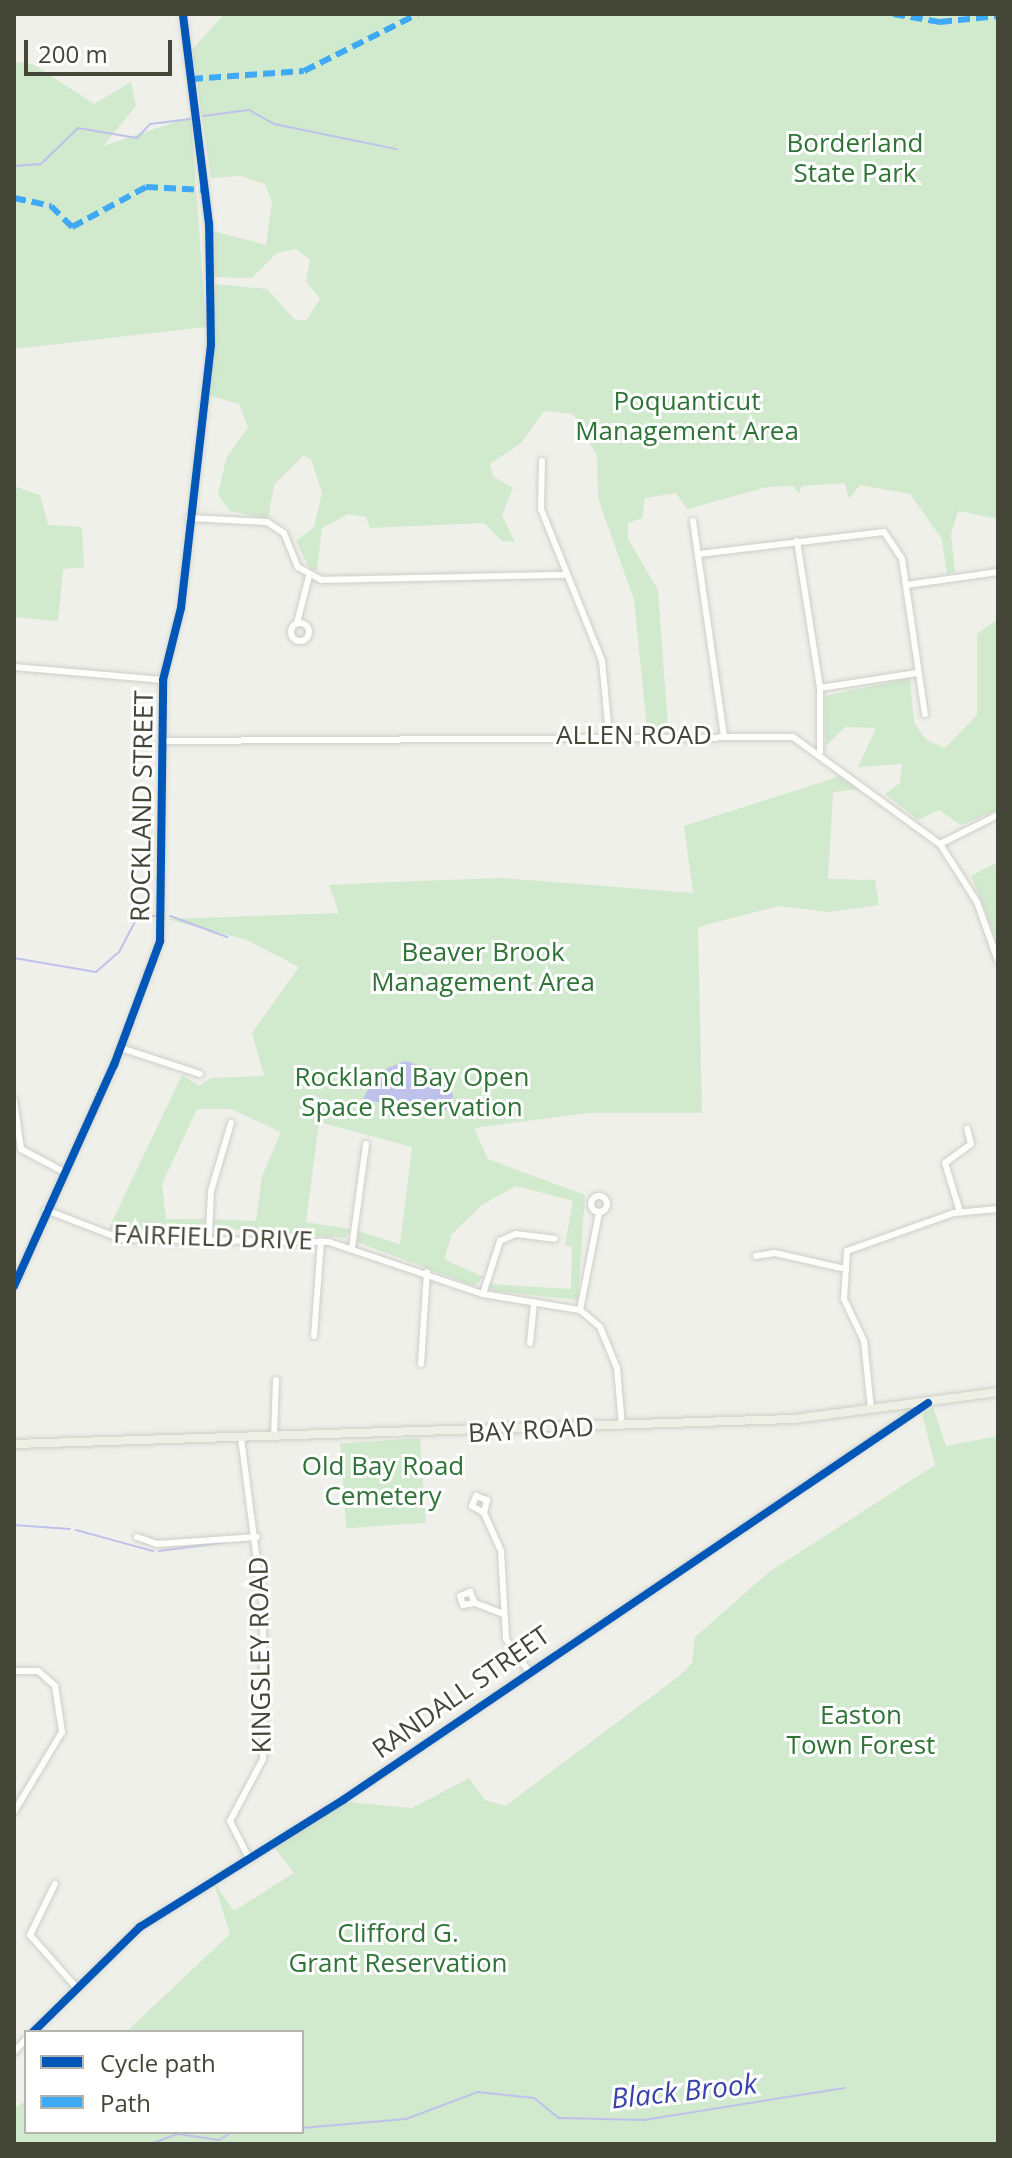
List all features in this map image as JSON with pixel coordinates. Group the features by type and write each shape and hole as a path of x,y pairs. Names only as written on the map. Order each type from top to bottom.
{"main road":[{"name":"BAY ROAD","path":"14,1444 622,1426 871,1411 998,1392"}],"street":[{"name":"ROCKLAND STREET","path":"14,1286 121,1048 160,941 163,680 181,608 211,333 208,214 183,14"},
{"path":"542,461 541,509 602,661 609,734"},
{"path":"189,518 267,522 284,533 309,576 297,623"},
{"path":"693,521 724,735"},
{"path":"699,554 884,532 899,547 925,714"},
{"path":"797,541 820,688 820,752"},
{"path":"906,585 998,572"},
{"path":"309,576 565,575"},
{"path":"14,667 163,680"},
{"path":"820,688 917,673"},
{"name":"ALLEN ROAD","path":"162,741 609,734 793,737 820,752 940,844 977,902 998,961"},
{"path":"940,844 998,815"},
{"path":"121,1048 200,1074"},
{"path":"14,1100 21,1149 64,1172"},
{"path":"209,1236 211,1191 231,1123"},
{"path":"960,1212 945,1163 971,1144 967,1128"},
{"path":"352,1248 366,1144"},
{"path":"871,1411 864,1341 844,1299 841,1268 858,1242 960,1212 998,1209"},
{"name":"FAIRFIELD DRIVE","path":"46,1210 121,1239 209,1236 321,1241 427,1272 483,1294 580,1310"},
{"path":"599,1213 580,1310 600,1327 617,1368 622,1426"},
{"path":"483,1294 500,1241 516,1234 555,1239"},
{"path":"314,1336 321,1241"},
{"path":"756,1256 841,1268"},
{"path":"421,1364 427,1272"},
{"path":"530,1343 534,1302"},
{"path":"274,1438 276,1380"},
{"name":"RANDALL STREET","path":"35,2030 140,1927 248,1856 343,1800 527,1669 928,1403"},
{"name":"KINGSLEY ROAD","path":"241,1438 257,1537 263,1759 231,1816 248,1856"},
{"path":"484,1513 501,1551 506,1639 527,1669"},
{"path":"137,1537 157,1544 257,1537"},
{"path":"475,1603 504,1614"},
{"path":"14,1671 38,1671 55,1686 62,1732 14,1812"},
{"path":"55,1884 30,1935 76,1987"}],"green space":[{"name":"Borderland State Park","path":"224,14 998,14 998,519 958,511 951,535 955,572 947,574 942,539 910,494 860,485 849,499 845,483 802,486 799,494 793,486 768,487 687,509 676,493 645,498 642,518 628,523 628,539 658,590 668,727 647,729 634,600 598,498 597,456 573,414 544,411 521,443 490,464 493,476 513,488 502,515 515,542 502,541 484,523 370,528 366,517 348,514 322,528 317,570 310,569 296,541 314,527 322,493 311,459 303,456 274,485 268,519 230,511 218,495 226,459 248,427 239,404 208,395 215,284 267,289 294,319 306,321 320,299 306,281 310,260 296,249 277,253 252,278 214,277 213,231 266,245 272,202 265,184 240,176 211,178 192,50"},
{"path":"14,62 33,64 94,104 131,82 136,106 103,146 191,117 206,327 14,349"},
{"path":"14,486 40,495 48,525 82,527 84,567 63,569 58,621 14,617"},
{"path":"998,619 998,810 961,825 939,810 918,820 885,794 900,783 902,764 858,767 876,728 845,727 826,746 825,696 910,678 914,722 926,740 945,748 977,715 977,634"},
{"path":"844,775 861,789 833,792 828,879 875,880 879,905 828,912 778,906 698,927 702,1113 588,1113 474,1128 488,1159 585,1195 578,1300 493,1291 488,1284 571,1289 572,1247 565,1245 573,1201 516,1186 482,1205 452,1234 444,1259 483,1277 474,1286 357,1242 357,1231 400,1244 412,1147 319,1122 306,1222 350,1229 346,1238 213,1228 211,1219 256,1221 262,1176 281,1132 231,1109 197,1109 162,1184 166,1219 205,1219 203,1228 108,1230 182,1075 199,1086 211,1078 264,1076 252,1033 299,967 247,940 167,919 339,913 329,885 501,878 693,893 684,826"},
{"path":"998,862 998,943 971,876"},
{"path":"933,1407 946,1446 998,1436 998,2144 14,2144 14,2108 24,2102 24,2134 304,2134 304,2030 128,2030 230,1934 214,1883 234,1911 294,1873 274,1847 346,1802 412,1808 469,1778 485,1800 505,1806 678,1677 692,1663 695,1637 769,1572 935,1465 922,1414"},
{"name":"Old Bay Road Cemetery","path":"420,1438 426,1523 346,1528 340,1444"}],"water":[{"path":"405,1061 447,1074 453,1096 446,1110 433,1114 363,1099 376,1073"}],"waterway":[{"path":"203,116 249,110 274,124 396,149"},
{"path":"14,166 41,164 78,128 137,138 150,124 191,119"},
{"path":"14,958 96,972 119,952 138,916 157,916"},
{"path":"170,916 227,937"},
{"path":"14,1020 14,1030"},
{"path":"14,1525 70,1529"},
{"path":"76,1530 153,1551"},
{"path":"159,1551 227,1542"},
{"name":"Black Brook","path":"304,2128 406,2119 478,2092 534,2098 559,2118 644,2120 844,2088"},
{"name":"Black Brook","path":"150,2144 178,2134"},
{"name":"Black Brook","path":"178,2134 219,2140 229,2134"}],"marked path":[{"path":"191,79 304,71 418,14"},
{"path":"893,14 940,22 998,16"},
{"path":"14,198 51,206 72,227 146,187 205,190"}],"cycle path":[{"path":"14,1286 114,1065 160,941 163,680 181,608 211,345 209,224 183,14"},
{"path":"35,2030 140,1927 343,1800 928,1403"}],"park label":[{"name":"Poquanticut Management Area","path":"687,416"},
{"name":"Beaver Brook Management Area","path":"483,967"},
{"name":"Rockland Bay Open Space Reservation","path":"412,1092"},
{"name":"Easton Town Forest","path":"861,1730"},
{"name":"Clifford G. Grant Reservation","path":"398,1948"}]}
